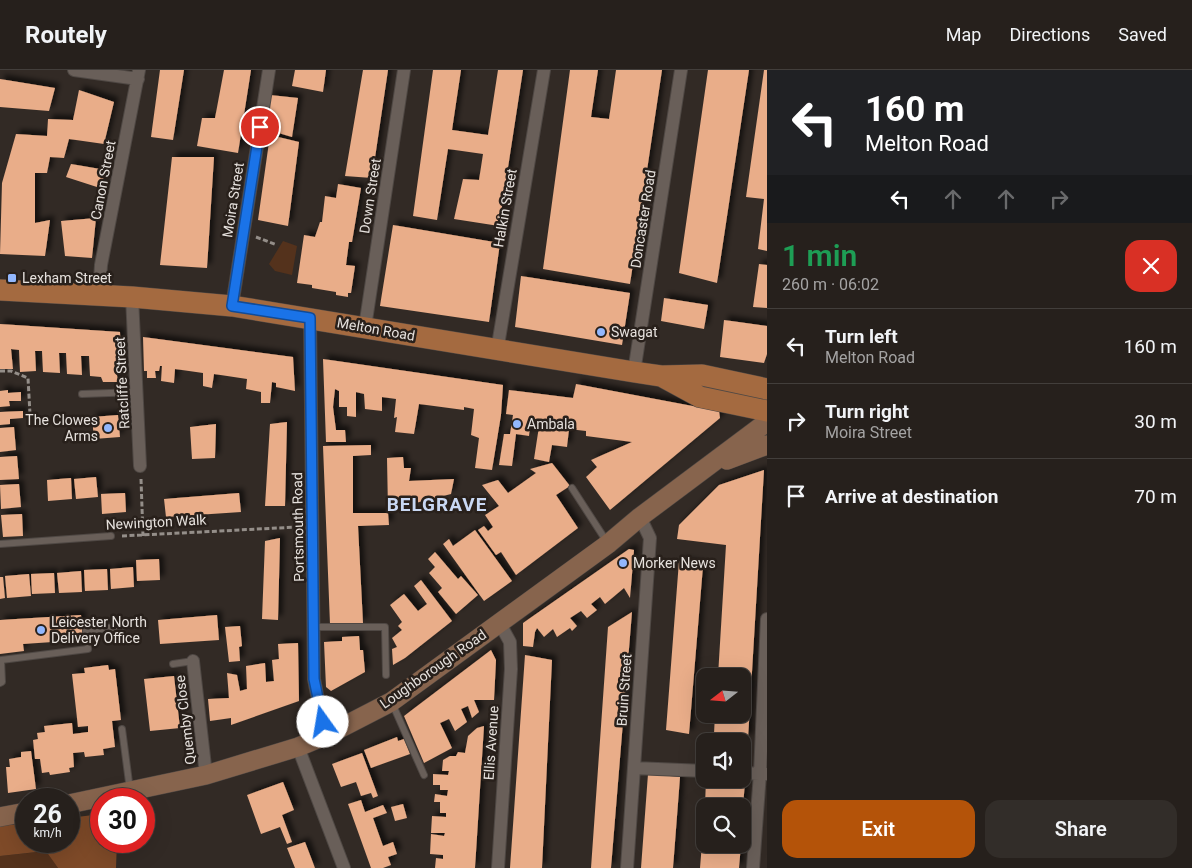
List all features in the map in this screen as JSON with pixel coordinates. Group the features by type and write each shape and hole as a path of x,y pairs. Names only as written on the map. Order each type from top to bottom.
{"main road":[{"name":"Melton Road","path":"0,290 132,297 232,306 661,376 702,375 767,389"},
{"name":"Melton Road","path":"661,376 700,397 767,411"}],"street":[{"path":"74,70 139,75"},
{"name":"Moira Street","path":"232,306 269,70"},
{"name":"Down Street","path":"365,327 404,70"},
{"name":"Halkin Street","path":"497,350 544,70"},
{"name":"Doncaster Road","path":"634,372 681,70"},
{"name":"Canon Street","path":"99,296 101,265 139,75"},
{"name":"Ratcliffe Street","path":"132,297 138,392 140,466"},
{"name":"Portsmouth Road","path":"310,318 314,679 327,735"},
{"name":"Loughborough Road","path":"155,788 298,747 327,735 391,702 608,544 640,517 767,422"},
{"name":"Loughborough Road","path":"701,471 767,444"},
{"name":"Bruin Street","path":"627,868 650,538 640,517"},
{"path":"753,868 763,774 767,619"},
{"name":"Ellis Avenue","path":"498,868 511,669 510,642 499,622"},
{"name":"Quemby Close","path":"192,661 206,775"},
{"path":"298,747 344,868"},
{"path":"634,768 696,771"},
{"path":"0,817 15,814"}],"lane":[{"path":"82,394 138,392"},
{"path":"572,488 608,544"},
{"name":"Newington Walk","path":"0,544 111,536"},
{"path":"0,683 2,682 2,660 88,649 86,631 123,626"},
{"path":"314,627 385,627 386,675"},
{"path":"173,664 192,661"},
{"path":"391,702 424,775"},
{"path":"122,729 129,788"}],"path":[{"path":"243,234 252,235 277,245"},
{"path":"0,371 11,371 28,378 30,414"},
{"path":"140,466 143,536"},
{"name":"Newington Walk","path":"111,536 143,536 313,526"}],"shaded area":[{"path":"283,241 297,246 292,275 275,271 269,264"},
{"path":"90,815 90,853 117,853 116,868 58,868 47,853 80,853 80,817"},
{"path":"15,824 15,853 28,853 0,856 0,826"},
{"path":"48,853 58,868 0,868 0,856"}],"building":[{"path":"160,70 184,70 173,140 151,137"},
{"path":"224,70 251,70 238,153 197,146 202,118 215,118"},
{"path":"295,70 326,70 323,92 292,86"},
{"path":"363,70 388,70 372,178 345,176"},
{"path":"433,70 461,70 452,130 488,135 498,70 523,70 499,226 454,219 463,179 479,180 483,154 448,149 437,220 413,216"},
{"path":"570,70 598,70 591,117 609,119 616,70 662,70 630,284 543,269"},
{"path":"708,70 749,70 717,283 679,273"},
{"path":"764,70 767,70 767,251 758,249 764,199 746,197"},
{"path":"0,79 55,88 49,111 0,107"},
{"path":"79,90 114,102 104,144 69,139 64,158 50,157 47,173 35,173 35,223 50,220 45,256 0,254 2,183 16,134 47,136 48,119 73,120"},
{"path":"270,95 298,98 292,137 265,129"},
{"path":"270,135 299,142 288,226 258,220"},
{"path":"172,157 214,157 207,268 160,265"},
{"path":"71,164 106,170 100,188 66,177"},
{"path":"338,184 361,188 346,265 355,266 351,293 348,293 348,297 336,295 336,292 312,288 312,285 297,283 304,235 315,237 320,222 322,222 325,196 336,198"},
{"path":"96,218 92,258 65,256 61,221"},
{"path":"393,225 500,243 489,322 380,306"},
{"path":"759,264 767,265 767,308 753,307"},
{"path":"521,276 630,293 622,345 515,327"},
{"path":"664,298 708,305 704,329 661,321"},
{"path":"724,320 767,326 767,354 764,363 720,357"},
{"path":"0,324 120,332 121,368 116,368 118,382 103,382 101,377 90,376 89,356 81,356 82,375 67,374 66,353 59,353 60,373 43,372 42,351 35,351 36,371 20,372 19,350 11,349 13,369 0,369"},
{"path":"143,337 293,357 295,391 276,387 276,383 272,382 270,403 261,403 261,392 246,389 247,379 214,374 212,388 203,386 203,373 175,369 174,383 161,381 162,366 160,366 159,371 155,371 156,378 147,378 147,371 144,371"},
{"path":"323,359 503,385 501,415 492,470 475,468 479,438 471,435 474,409 464,407 464,410 419,404 414,434 395,432 397,417 394,418 396,399 382,397 382,411 365,409 364,394 356,392 356,417 347,416 347,407 339,407 339,391 335,389 333,407 336,430 345,430 346,442 326,442"},
{"path":"576,384 719,411 720,418 610,510 586,477 597,467 591,460 632,442 586,436 586,431 569,429 567,447 552,445 549,462 534,459 540,420 531,418 529,436 516,434 512,466 499,465 504,434 510,434 513,415 506,414 509,390 573,398"},
{"path":"8,390 8,393 21,392 21,401 9,401 10,406 0,407 0,391"},
{"path":"23,411 23,418 10,419 10,424 0,425 0,412"},
{"path":"118,415 120,437 94,439 92,417"},
{"path":"287,422 285,506 265,506 270,424"},
{"path":"216,424 215,458 192,459 190,427"},
{"path":"14,427 16,450 0,452 0,428"},
{"path":"371,445 371,455 353,456 353,513 388,513 389,525 358,526 363,623 330,624 323,446"},
{"path":"17,456 19,479 0,480 0,457"},
{"path":"403,457 404,468 411,468 409,481 454,479 451,494 388,510 387,458"},
{"path":"552,463 570,486 556,495 578,528 516,575 501,552 496,555 478,530 484,526 488,531 493,527 485,515 499,506 482,485 498,480 508,493 536,473 530,469"},
{"path":"764,470 751,689 751,668 718,668 726,545 677,539 679,525 719,485"},
{"path":"96,477 98,497 76,499 74,479"},
{"path":"71,478 72,499 48,501 47,480"},
{"path":"19,484 21,507 1,509 0,485"},
{"path":"125,493 126,512 102,514 101,494"},
{"path":"239,493 241,512 166,517 164,499"},
{"path":"22,514 23,536 3,537 1,515"},
{"path":"475,530 512,581 484,601 443,544 449,539 453,546"},
{"path":"280,538 278,620 262,619 265,541"},
{"path":"629,549 634,550 630,598 624,588 605,604 600,597 591,604 597,610 587,618 581,611 570,618 577,626 572,631 570,628 557,637 553,629 544,637 537,628 533,647 523,646 523,623"},
{"path":"435,552 458,579 461,576 478,595 456,614 438,592 442,588 429,573 435,567 428,559"},
{"path":"159,559 160,580 137,581 136,560"},
{"path":"679,561 703,566 689,734 666,730"},
{"path":"133,567 134,587 111,589 110,569"},
{"path":"107,569 108,590 85,591 84,570"},
{"path":"81,571 82,592 59,593 57,573"},
{"path":"54,573 55,593 32,594 31,574"},
{"path":"29,574 31,596 7,598 5,576"},
{"path":"0,577 3,577 5,598 0,599"},
{"path":"421,580 452,621 405,658 393,665 392,649 397,647 392,638 402,630 398,626 402,622 390,605 404,594 418,611 427,604 414,586"},
{"path":"632,612 611,868 591,868 608,627"},
{"name":"Leicester North Delivery Office","path":"81,615 83,640 23,644 24,651 0,654 0,620"},
{"path":"217,615 219,640 160,644 158,620"},
{"path":"240,626 242,646 239,647 240,661 229,662 225,627"},
{"path":"359,636 360,650 363,650 365,672 331,691 326,687 324,642 342,641 342,637"},
{"path":"298,643 299,701 231,725 231,718 210,721 208,699 229,698 227,673 237,675 240,691 247,689 246,666 265,663 266,682 274,681 272,660 279,659 278,644"},
{"path":"491,650 496,660 494,700 474,700 479,712 472,718 468,706 461,709 467,722 455,731 449,719 440,723 452,748 424,763 404,716"},
{"path":"525,655 552,660 542,868 510,868"},
{"path":"108,665 109,670 115,669 121,720 112,721 115,747 103,749 104,755 85,757 84,752 73,753 74,767 69,768 70,772 50,775 49,772 42,773 40,759 35,759 33,740 38,739 37,733 45,732 44,726 72,723 73,734 88,732 88,726 78,727 72,674 85,673 84,668"},
{"path":"174,676 180,728 150,731 144,679"},
{"path":"715,723 749,723 748,733 714,733"},
{"path":"484,726 475,868 435,868 436,858 443,859 443,855 430,854 431,834 444,836 445,833 431,833 432,816 446,817 446,813 440,813 440,802 434,802 435,794 447,796 448,790 440,790 440,785 433,785 433,774 448,775 449,771 442,771 443,760 450,756 456,756 458,752 465,753 468,736 477,728"},
{"path":"397,737 398,741 404,739 410,754 371,768 364,750"},
{"path":"31,751 36,788 15,788 15,792 8,793 6,767 10,767 9,759 21,757 21,752"},
{"path":"362,753 378,796 373,798 371,793 361,796 356,782 341,787 332,764"},
{"path":"648,774 680,777 673,868 641,868"},
{"path":"283,782 294,810 282,815 292,842 287,844 280,827 261,834 247,795"},
{"path":"706,788 744,788 744,798 705,798"},
{"path":"361,800 365,812 383,805 387,813 373,818 383,846 393,842 397,854 388,857 391,865 383,868 371,868 348,804"},
{"path":"403,804 407,818 395,821 391,807"},
{"path":"305,842 315,868 295,868 287,848"},
{"path":"701,853 740,853 739,868 700,868"}],"place":[{"name":"Lexham Street","path":"12,278"},
{"name":"Swagat","path":"601,332"},
{"name":"Ambala","path":"517,424"},
{"name":"The Clowes Arms","path":"108,428"},
{"name":"Morker News","path":"623,563"},
{"name":"Leicester North Delivery Office","path":"41,630"}],"district":[{"name":"BELGRAVE","path":"437,504"}],"route":[{"path":"260,127 232,306 310,318 314,679 323,722"}]}
